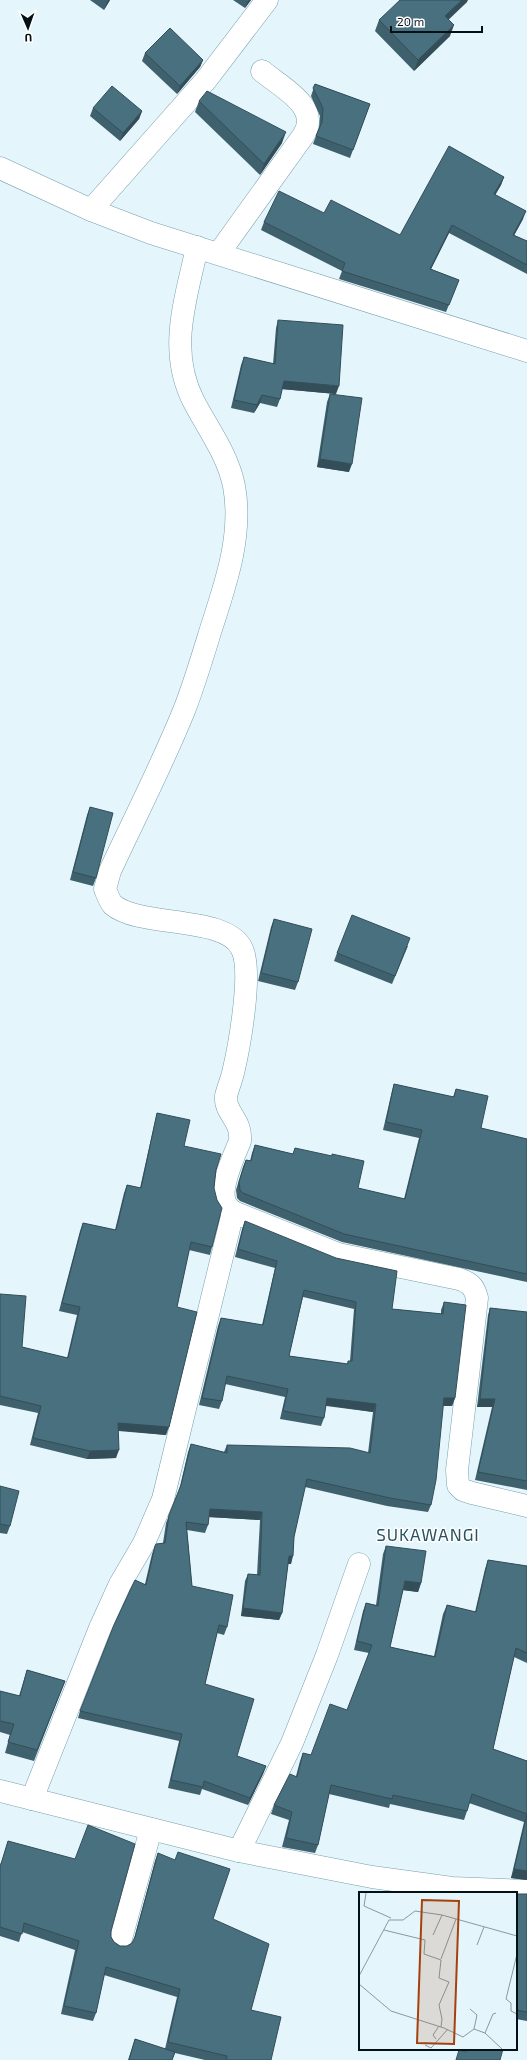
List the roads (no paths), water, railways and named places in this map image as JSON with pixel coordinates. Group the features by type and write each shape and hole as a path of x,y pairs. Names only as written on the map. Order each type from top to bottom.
{"street":[{"path":"91,210 206,80 267,0"},
{"path":"219,253 309,125 308,114 302,104 262,72"},
{"path":"0,168 91,210 151,233 219,253 527,351"},
{"path":"197,247 180,327 181,364 193,401 219,446 234,485 237,520 233,553 222,595 186,706 110,871 105,889 112,905 127,913 216,930 233,938 243,949 246,990 233,1073 226,1097 227,1107 239,1125 240,1141 224,1184 223,1195 225,1204 233,1212 338,1254 459,1279 469,1283 475,1288 477,1298 457,1470 458,1485 463,1490 472,1493 527,1506"},
{"path":"32,1799 100,1628 120,1584 144,1544 163,1499 233,1212"},
{"path":"239,1851 292,1743 332,1642 359,1564"},
{"path":"0,1792 239,1851 372,1877 452,1888 527,1892"},
{"path":"120,1942 151,1829"}],"district":[{"name":"SUKAWANGI","path":"428,1535"}]}
